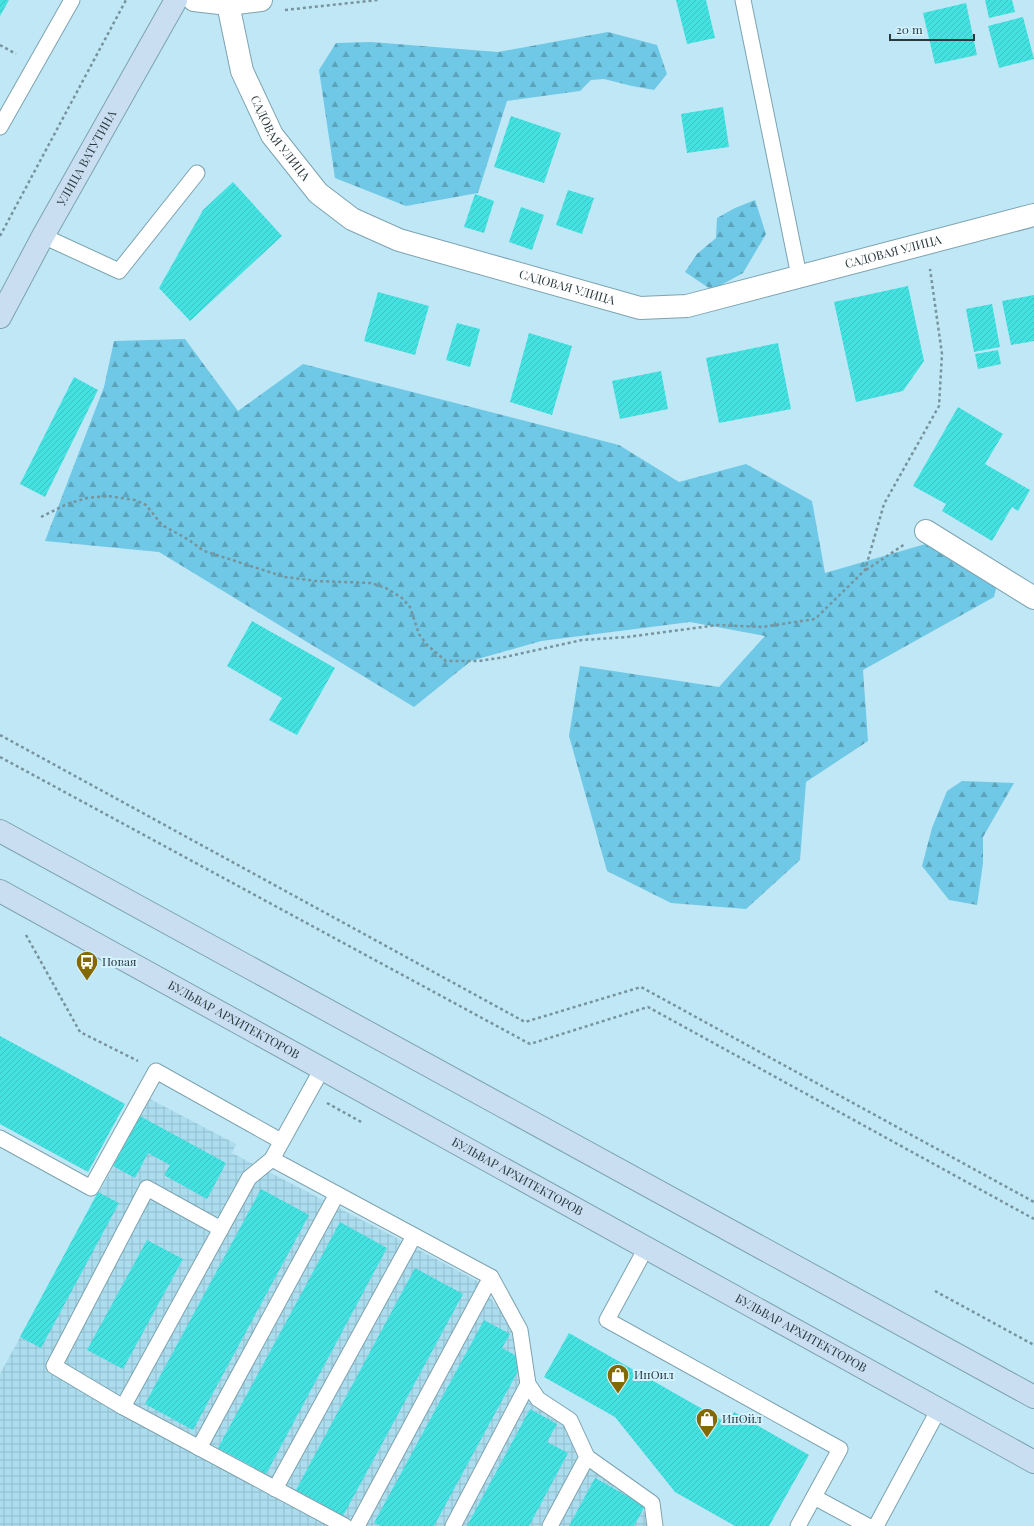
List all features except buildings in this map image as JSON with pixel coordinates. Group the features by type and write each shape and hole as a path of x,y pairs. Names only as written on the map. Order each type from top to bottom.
{"main road":[{"name":"УЛИЦА ВАТУТИНА","path":"0,317 43,236 176,0"},
{"path":"0,831 1034,1397"},
{"name":"БУЛЬВАР АРХИТЕКТОРОВ","path":"0,891 1034,1462"}],"street":[{"path":"194,0 228,4 261,0"},
{"name":"САДОВАЯ УЛИЦА","path":"228,4 242,71 272,135 318,193 352,219 399,240 640,308 687,306 1034,215"},
{"path":"926,531 1034,598"}],"lane":[{"path":"0,127 4,110 72,0"},
{"path":"743,0 799,276"},
{"path":"43,236 119,271 197,173"},
{"path":"123,1407 249,1178 272,1159 322,1069"},
{"path":"0,1138 91,1188 156,1071 281,1141"},
{"path":"272,1159 491,1277 520,1330 528,1384 538,1399 570,1420 587,1457 652,1503 656,1526"},
{"path":"221,1229 147,1188 54,1366 123,1407 345,1526"},
{"path":"199,1448 337,1194"},
{"path":"275,1489 414,1236"},
{"path":"646,1248 607,1320 840,1449 798,1526"},
{"path":"357,1526 491,1277"},
{"path":"453,1526 528,1384"},
{"path":"876,1526 939,1409"},
{"path":"550,1526 587,1457"},
{"path":"814,1497 868,1526"}],"path":[{"path":"0,236 126,0"},
{"path":"285,10 378,0"},
{"path":"0,44 16,54"},
{"path":"865,570 884,504 939,406 942,354 927,243"},
{"path":"41,517 67,504 87,498 108,496 135,500 146,505 162,525 189,540 204,551 285,577 316,581 371,583 386,588 402,598 410,607 419,634 426,645 446,661 479,661 505,657 582,640 627,637 718,625 762,627 815,619 865,570 926,531"},
{"path":"0,735 525,1022 641,986 1034,1202"},
{"path":"0,757 530,1044 648,1008 1034,1219"},
{"path":"26,935 80,1032 156,1071"},
{"path":"935,1291 1034,1345"}],"shaded area":[{"path":"150,1099 236,1144 232,1153 477,1281 516,1331 528,1396 583,1439 656,1526 0,1526 0,1374"}],"green space":[{"path":"608,32 657,45 667,74 654,90 604,79 591,80 580,91 507,101 478,193 406,206 335,178 319,70 336,43 371,42 498,52"},
{"path":"755,200 766,234 743,273 712,290 685,272 697,254 716,238 717,218 735,208"},
{"path":"185,339 238,411 303,364 619,445 679,482 746,464 812,501 825,573 929,543 997,584 994,597 863,670 868,741 806,782 800,860 746,909 671,903 607,871 569,736 580,666 719,687 765,636 690,622 541,641 471,661 414,707 159,552 45,541 104,387 114,341"},
{"path":"962,781 1014,783 983,837 983,863 977,905 949,900 922,866 932,828 947,791"}],"place":[{"name":"Новая","path":"87,982"},
{"name":"ИнОил","path":"618,1394"},
{"name":"ИнОйл","path":"707,1438"}]}
